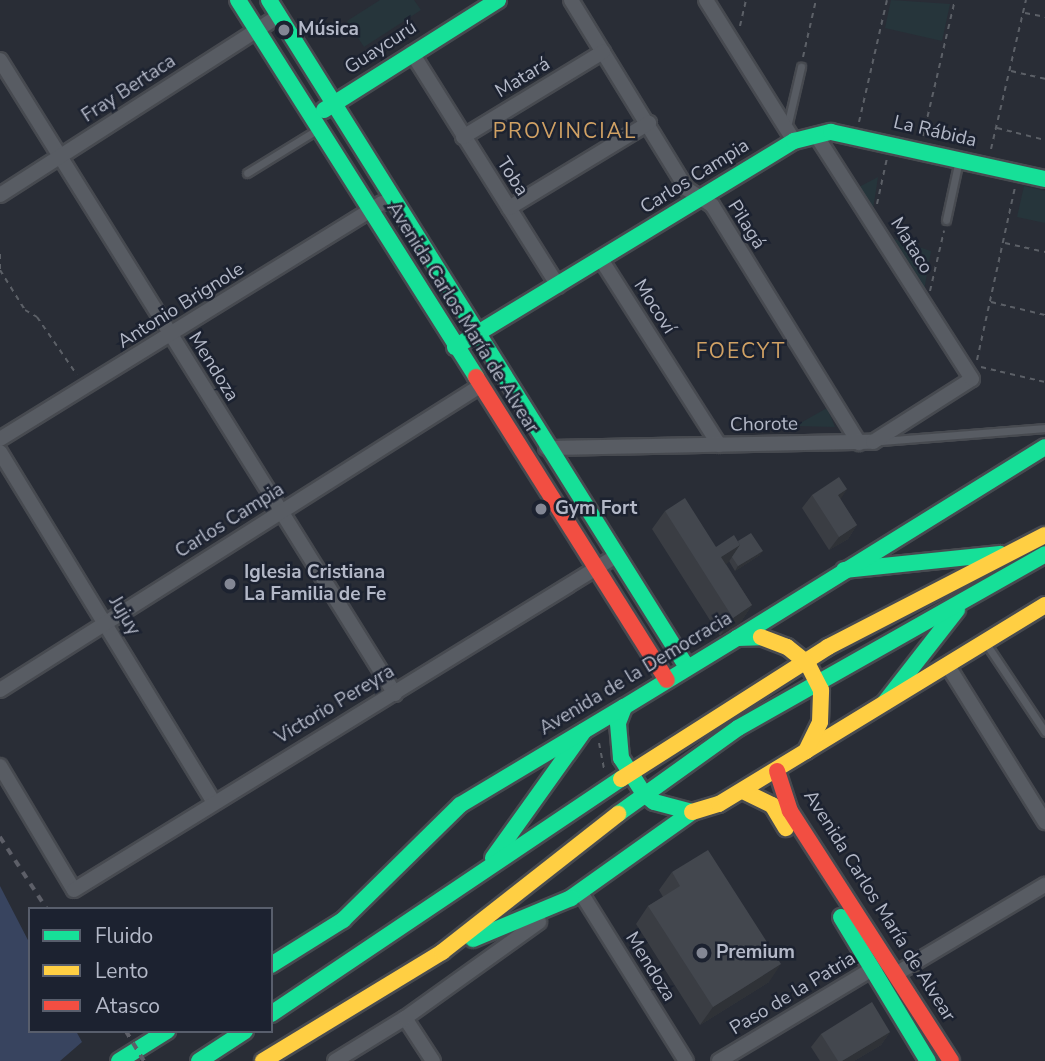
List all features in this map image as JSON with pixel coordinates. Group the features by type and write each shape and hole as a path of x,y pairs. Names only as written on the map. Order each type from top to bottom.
{"main road":[{"name":"Avenida Carlos María de Alvear","path":"238,0 268,23 318,128 543,448 667,680"},
{"name":"Avenida Carlos María de Alvear","path":"254,0 329,107 467,340 480,386 606,562 634,606 676,649"},
{"name":"Avenida Carlos María de Alvear","path":"268,23 269,0"},
{"name":"Guaycurú","path":"329,107 498,0"},
{"name":"Avenida Carlos María de Alvear","path":"329,107 375,207"},
{"name":"Carlos Campia","path":"467,340 602,261 790,134 816,135"},
{"name":"La Rábida","path":"816,135 855,136 1045,179"},
{"name":"Avenida de la Democracia","path":"273,964 343,920 460,805 737,638 1045,447"},
{"path":"273,1013 408,926 487,869 629,774 860,629 1045,536"},
{"path":"844,570 1016,552"},
{"path":"263,1061 442,952 643,794 738,728 1045,554"},
{"name":"Avenida Carlos María de Alvear","path":"606,562 676,649 687,667"},
{"path":"885,702 964,601"},
{"path":"442,952 576,896 692,812 743,791 777,771 1045,604"},
{"name":"Avenida Carlos María de Alvear","path":"634,606 653,657"},
{"path":"737,638 774,640 807,663 821,690 820,722 806,751"},
{"path":"624,706 617,741 629,774 643,794 669,809 692,812"},
{"path":"487,869 531,799 584,731"},
{"name":"Avenida Carlos María de Alvear","path":"777,771 790,811 879,964 928,1061"},
{"name":"Avenida Carlos María de Alvear","path":"743,791 772,805 879,964 896,974 951,1061"},
{"path":"119,1061 163,1033"},
{"path":"199,1061 242,1033"}],"street":[{"name":"Pilagá","path":"571,0 649,123 687,189 712,205 866,442"},
{"path":"706,0 790,134"},
{"name":"Fray Bertaca","path":"0,195 268,23"},
{"name":"Matará","path":"463,137 603,52"},
{"name":"Toba","path":"412,53 558,286"},
{"name":"Mendoza","path":"0,60 395,694"},
{"path":"509,208 649,123"},
{"name":"Mataco","path":"816,135 972,379 866,442"},
{"name":"Antonio Brignole","path":"0,439 171,337 375,207"},
{"name":"Mocoví","path":"602,261 719,445"},
{"name":"Carlos Campia","path":"0,690 480,386"},
{"name":"Chorote","path":"543,448 866,442"},
{"name":"Jujuy","path":"0,452 213,801"},
{"name":"Victorio Pereyra","path":"0,766 74,890 213,801 395,694 606,562"},
{"path":"948,666 1045,822"},
{"path":"896,974 1045,885"},
{"path":"335,1061 405,1018 576,896"},
{"name":"Mendoza","path":"576,896 687,1061"},
{"name":"Paso de la Patria","path":"719,1061 879,964"},
{"path":"405,1018 433,1061"}],"lane":[{"path":"790,134 801,67"},
{"path":"247,173 318,128"},
{"path":"946,220 959,159"},
{"path":"866,442 1045,428"},
{"path":"985,642 1045,732"}],"path":[{"path":"735,45 746,0"},
{"path":"801,67 816,0"},
{"path":"855,136 887,0"},
{"path":"919,150 955,0"},
{"path":"987,166 1026,0"},
{"path":"1024,12 1045,17"},
{"path":"1010,71 1045,79"},
{"path":"996,128 1045,140"},
{"path":"873,222 890,144"},
{"path":"1018,173 976,366 1045,382"},
{"path":"927,307 946,220"},
{"path":"1003,242 1045,252"},
{"path":"0,254 0,270 19,300 37,317 85,387"},
{"path":"990,302 1045,315"}],"shaded area":[{"path":"380,0 414,0 421,10 364,47 347,21"},
{"path":"891,0 950,4 942,41 885,28"},
{"path":"878,177 873,209 857,188"},
{"path":"1024,186 1045,191 1045,223 1017,217"},
{"path":"891,238 931,251 924,291"},
{"path":"827,408 835,427 795,426"}],"water":[{"path":"0,886 28,940 28,1033 77,1033 82,1042 60,1061 0,1061"}],"building":[{"path":"839,477 847,489 838,495 857,525 839,537 812,495"},
{"path":"685,498 716,547 734,535 740,545 721,557 752,605 733,618 665,511"},
{"path":"751,533 763,551 738,566 732,557 740,545 738,541"},
{"name":"Premium","path":"708,850 781,964 713,1007 648,906 680,886 672,872"},
{"path":"872,1002 890,1032 838,1061 821,1034"}],"railway":[{"path":"0,837 46,907"},
{"path":"127,1033 144,1061"}],"traffic: fast":[{"path":"238,0 476,377"},
{"path":"269,0 687,667"},
{"path":"324,110 498,0"},
{"path":"455,347 794,141 831,132 1045,179"},
{"path":"737,638 1045,447"},
{"path":"844,570 1000,554"},
{"path":"618,814 738,728 1045,554"},
{"path":"885,702 957,610"},
{"path":"692,812 654,802 644,794 621,758 618,723 624,707 737,638 761,637"},
{"path":"273,964 343,920 460,805 624,707"},
{"path":"493,858 584,731"},
{"path":"273,1013 621,779"},
{"path":"571,898 692,812"},
{"path":"473,939 571,898"},
{"path":"841,917 928,1061"},
{"path":"119,1061 164,1033"},
{"path":"199,1061 242,1033"}],"traffic: slow":[{"path":"621,779 828,647 1045,535"},
{"path":"806,751 1045,605"},
{"path":"692,812 719,804 806,751 820,722 821,690 807,663 787,647 761,637"},
{"path":"743,791 772,805 786,828"},
{"path":"263,1061 442,952 618,814"}],"traffic: jam":[{"path":"476,377 667,680"},
{"path":"777,771 790,811 951,1061"}],"place":[{"name":"Música","path":"284,30"},
{"name":"Gym Fort","path":"541,509"},
{"name":"Iglesia Cristiana La Familia de Fe","path":"230,584"},
{"name":"Premium","path":"702,953"}],"district":[{"name":"PROVINCIAL","path":"565,131"},
{"name":"FOECYT","path":"741,351"}]}
